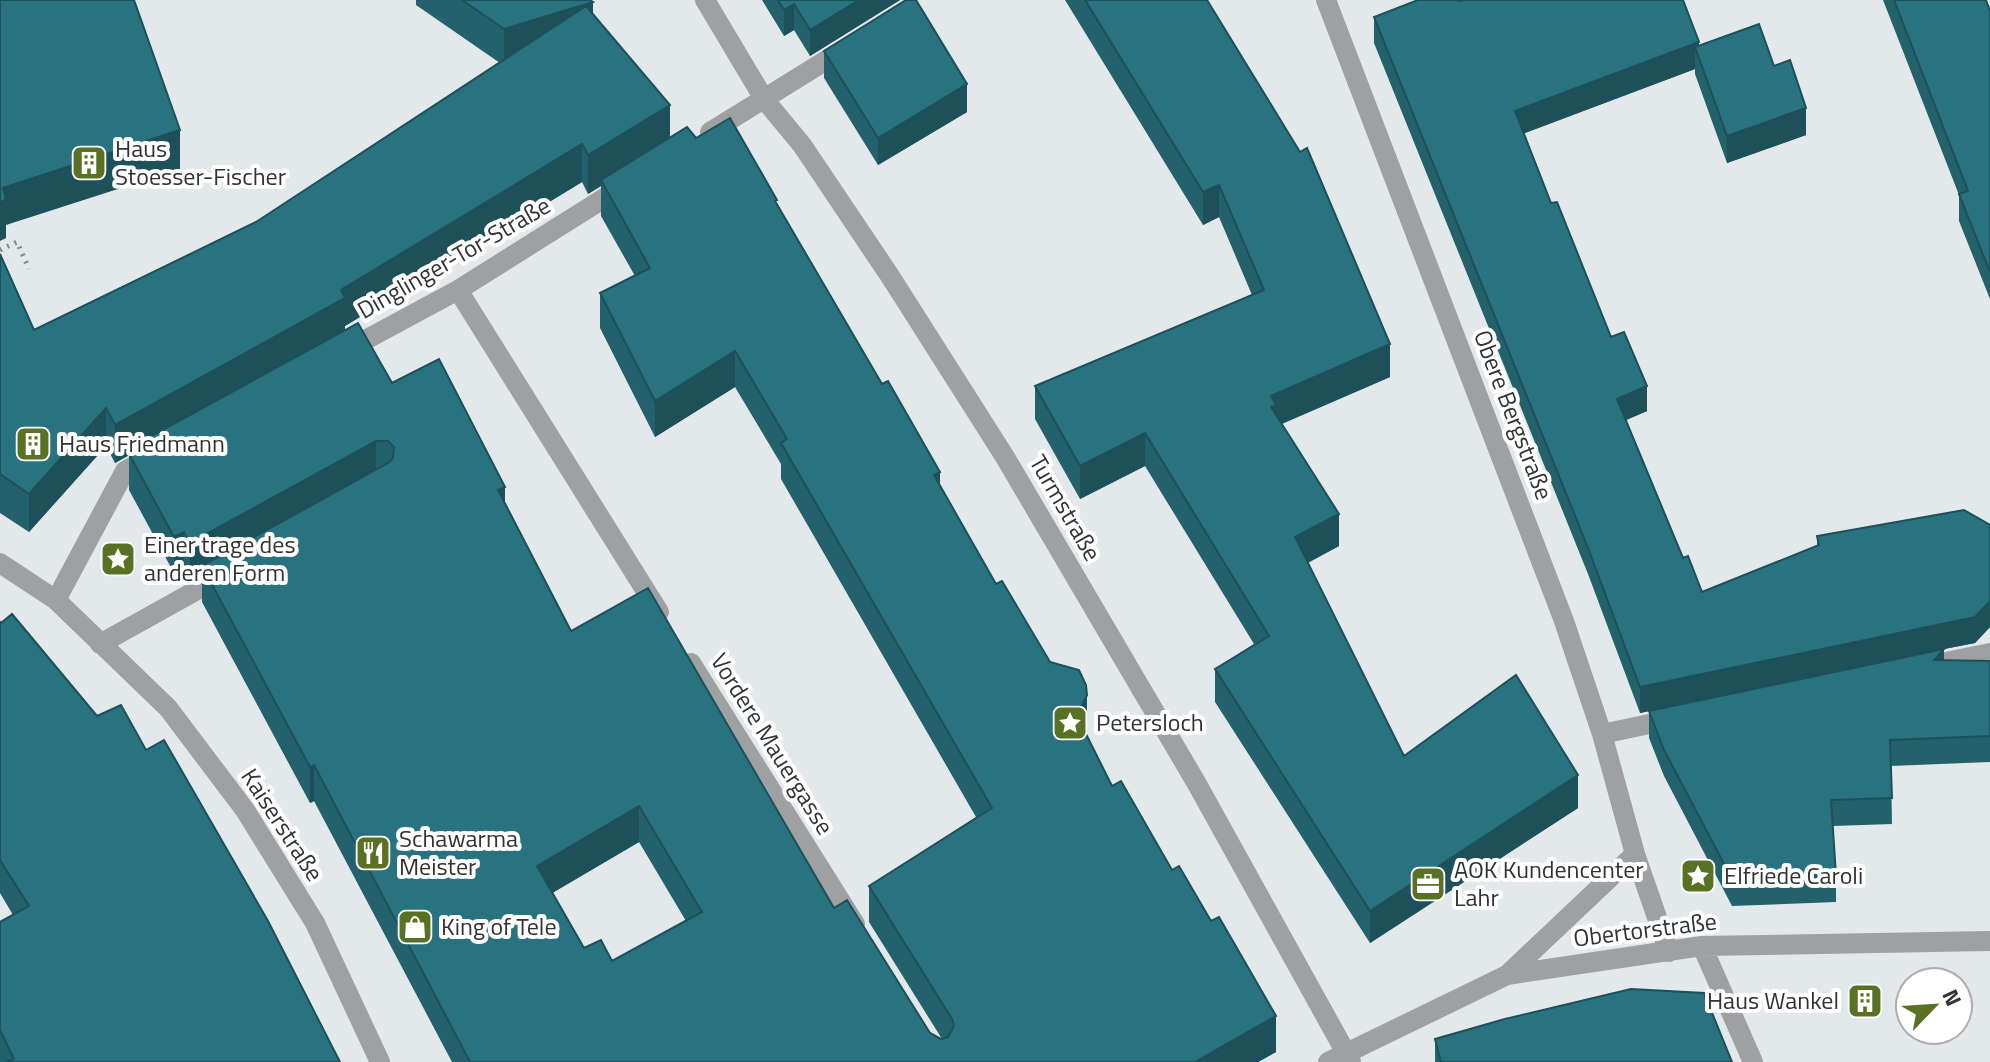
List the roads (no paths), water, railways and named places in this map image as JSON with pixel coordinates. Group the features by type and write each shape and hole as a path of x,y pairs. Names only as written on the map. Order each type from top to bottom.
{"street":[{"name":"Turmstraße","path":"705,0 764,99 802,145 1005,457 1197,784 1341,1059"},
{"name":"Obere Bergstraße","path":"1327,0 1540,558 1602,734 1635,854 1669,952"},
{"path":"697,140 858,41"},
{"name":"Dinglinger-Tor-Straße","path":"319,366 458,290 644,174"},
{"name":"Vordere Mauergasse","path":"458,290 864,938"},
{"path":"56,600 125,471 167,448"},
{"name":"Kaiserstraße","path":"0,563 56,600 168,708 245,810 315,923 380,1062"},
{"path":"100,644 236,568"},
{"path":"1914,669 1990,653"},
{"path":"1602,734 1696,714"},
{"path":"1507,975 1635,854"},
{"name":"Obertorstraße","path":"1341,1059 1507,975 1702,946 1990,941"},
{"path":"1702,946 1753,1062"}],"place":[{"name":"Haus Stoesser-Fischer","path":"89,163"},
{"name":"Haus Friedmann","path":"33,444"},
{"name":"Einer trage des anderen Form","path":"118,559"},
{"name":"Petersloch","path":"1070,723"},
{"name":"Schawarma Meister","path":"373,853"},
{"name":"Elfriede Caroli","path":"1698,876"},
{"name":"AOK Kundencenter Lahr","path":"1428,884"},
{"name":"King of Tele","path":"415,927"},
{"name":"Haus Wankel","path":"1865,1001"}]}
